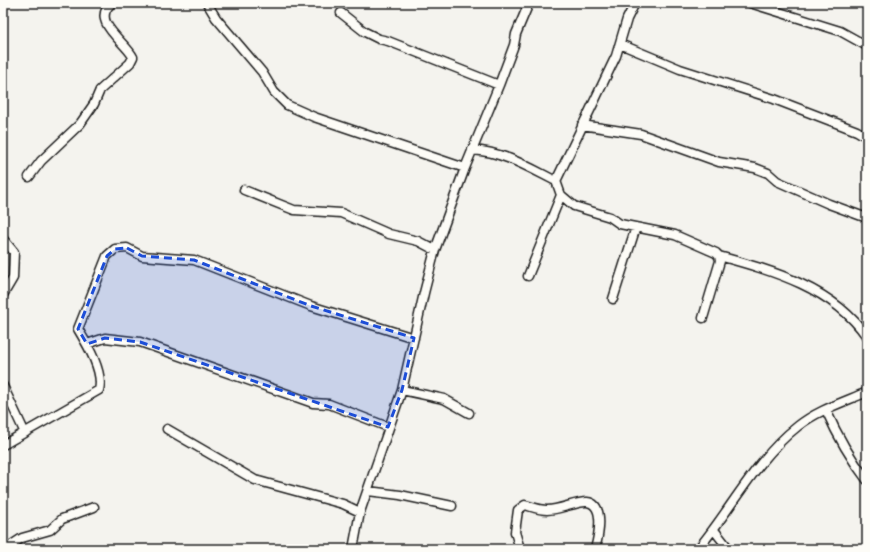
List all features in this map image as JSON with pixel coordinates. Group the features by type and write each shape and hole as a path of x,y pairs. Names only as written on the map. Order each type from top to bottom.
{"street":[{"path":"29,177 42,161 80,124 94,104 100,90 130,63 133,57 130,51 106,24 105,14 112,3"},
{"path":"207,3 216,18 262,72 274,92 287,105 314,117 465,168"},
{"path":"556,181 616,56 627,19 635,3"},
{"path":"750,3 840,31 867,46"},
{"path":"353,549 360,512 402,390 435,250 465,168 499,85 526,4"},
{"path":"341,13 373,37 388,41 499,85"},
{"path":"620,44 680,69 774,99 857,131 867,137"},
{"path":"582,125 641,134 719,162 755,168 768,173 776,181 829,204 867,218"},
{"path":"472,150 489,151 514,159 556,181 561,195 574,206 610,217 620,224 675,235 719,256 769,270 794,279 840,308 857,322 867,337"},
{"path":"244,190 294,210 341,213 389,234 418,241 435,250"},
{"path":"528,276 561,195"},
{"path":"612,299 636,228"},
{"path":"3,239 14,252 13,278 3,295"},
{"path":"3,445 99,390 101,383 99,374 87,344 78,329 107,256 115,249 127,248 142,256 162,256 194,260 311,306 414,338"},
{"path":"703,318 720,261 719,256"},
{"path":"87,344 105,338 140,342 313,403 329,404 388,427"},
{"path":"3,386 25,433"},
{"path":"402,390 444,399 468,413"},
{"path":"698,549 714,530 742,488 776,447 799,425 826,410 867,392"},
{"path":"826,410 852,462 867,480"},
{"path":"167,429 255,480 343,504 360,512"},
{"path":"368,491 400,495 452,506"},
{"path":"520,549 515,532 518,510 525,505 546,510 558,509 586,501 592,503 597,511 600,522 595,549"},
{"path":"4,549 22,538 50,530 62,519 94,507"},
{"path":"714,530 729,549"}],"highlighted area":[{"path":"127,248 142,256 194,260 311,306 414,338 402,390 388,427 140,342 105,338 87,344 78,329 107,256 115,249"}]}
